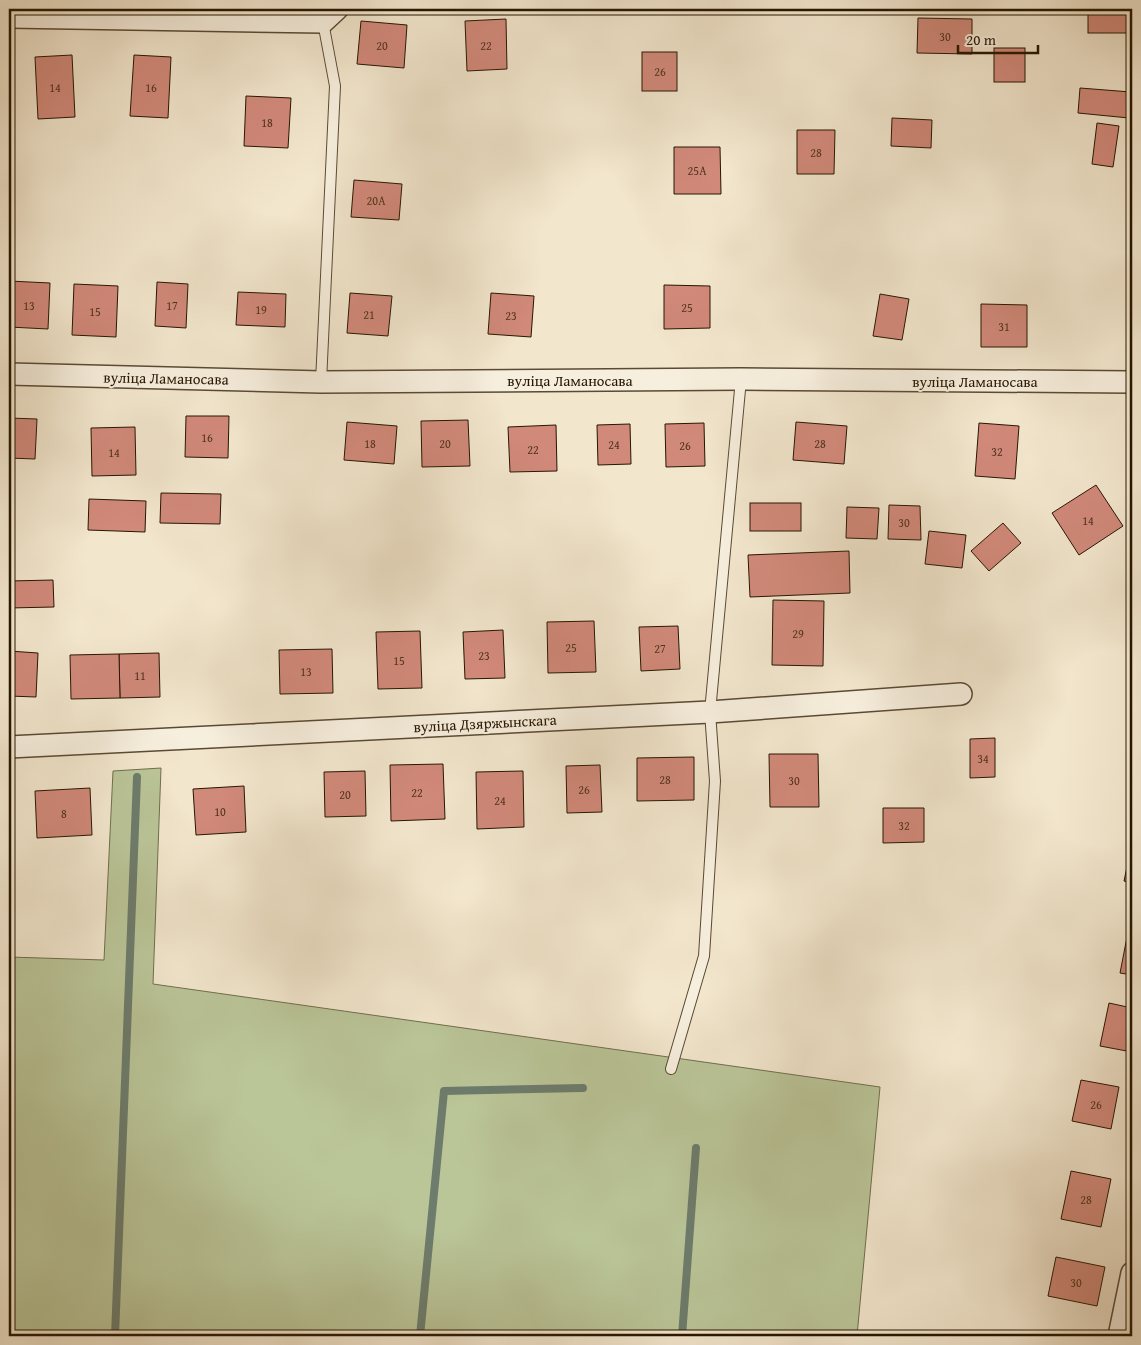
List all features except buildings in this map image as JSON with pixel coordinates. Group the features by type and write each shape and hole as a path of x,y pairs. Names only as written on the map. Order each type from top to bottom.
{"street":[{"path":"9,17 330,15"},
{"name":"вуліца Ламаносава","path":"9,374 321,382 741,379 1132,382"},
{"name":"вуліца Дзяржынскага","path":"9,748 710,712 961,694"},
{"path":"1119,1336 1132,1273"}],"lane":[{"path":"321,382 336,86 330,15"},
{"path":"671,1069 704,956 715,781 710,712 741,379"}],"green space":[{"path":"161,768 153,984 880,1087 857,1336 9,1336 9,957 104,960 113,771"}],"waterway":[{"path":"115,1336 137,777"},
{"path":"420,1336 444,1091 583,1088"},
{"path":"682,1336 696,1148"}]}
